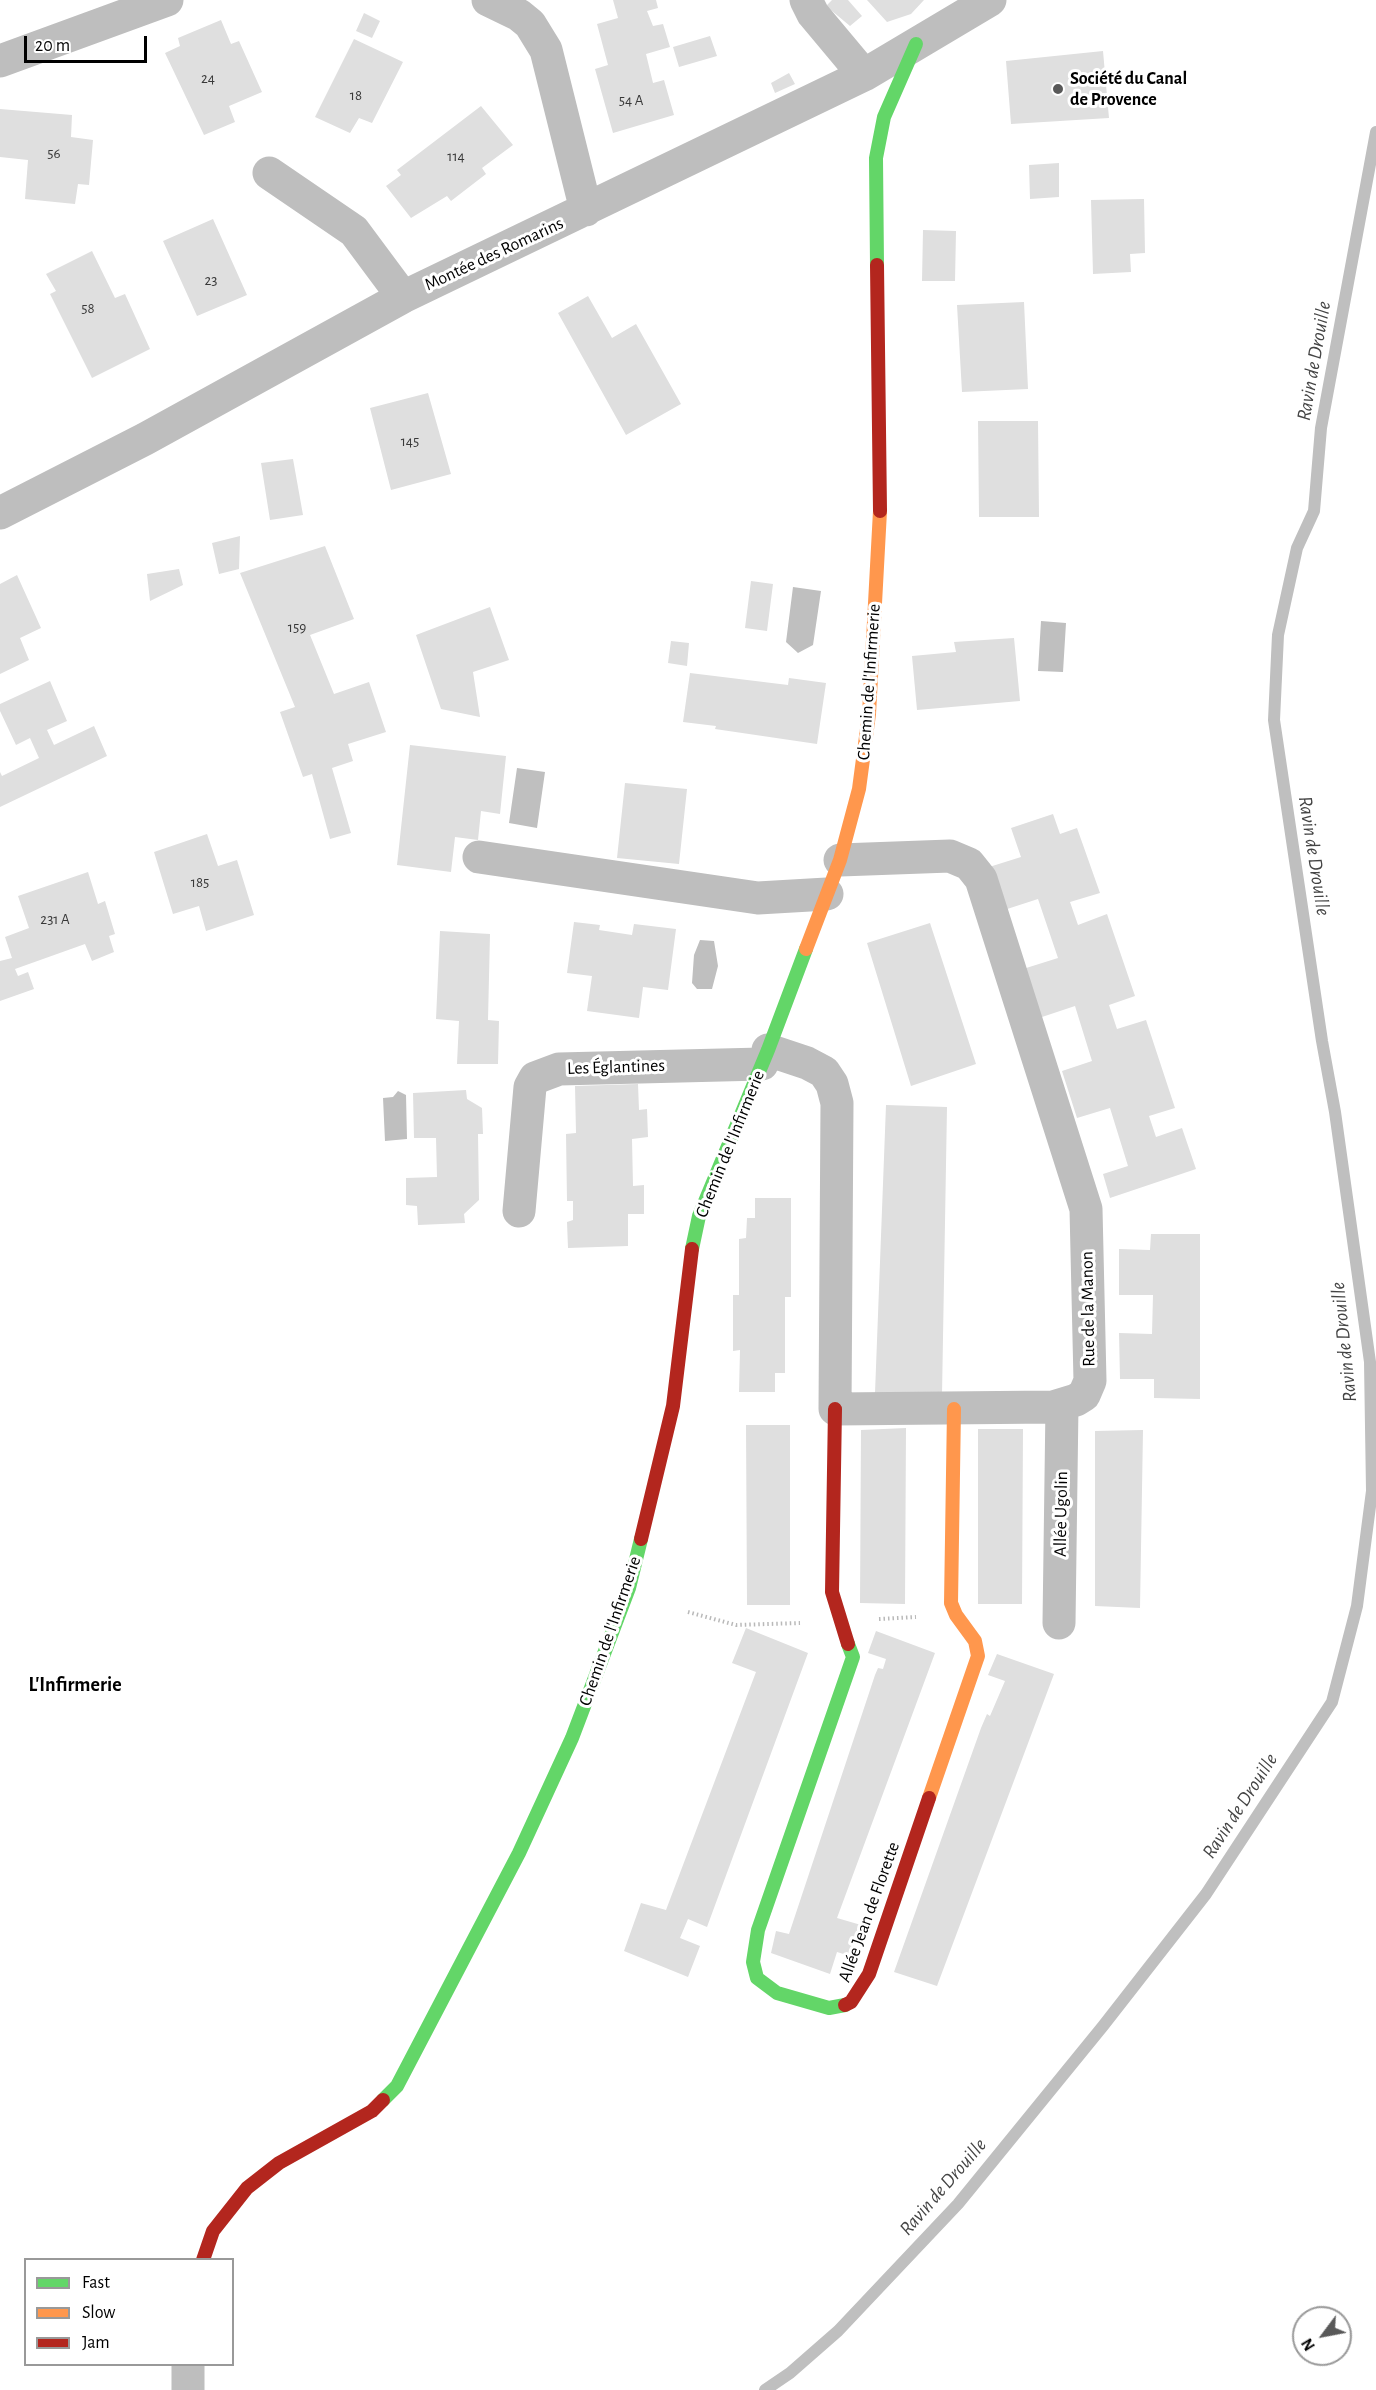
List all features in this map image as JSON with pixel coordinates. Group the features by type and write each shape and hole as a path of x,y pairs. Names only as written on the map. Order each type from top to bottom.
{"street":[{"path":"0,61 167,0"},
{"path":"488,0 524,20 546,50 586,210"},
{"path":"806,0 813,14 864,75"},
{"name":"Montée des Romarins","path":"0,513 145,439 403,297 864,75 990,0"},
{"name":"Chemin de l'Infirmerie","path":"203,2258 213,2231 247,2188 279,2163 372,2111 397,2086 519,1853 572,1738 629,1588 673,1406 694,1236 705,1198 765,1057 840,860 859,789 869,714 880,519 876,158 884,117 916,44"},
{"path":"269,173 354,231 403,297"},
{"name":"Rue de la Manon","path":"840,860 950,856 969,864 986,891 1086,1209 1090,1381 1084,1395 1062,1405"},
{"path":"479,857 758,898 827,894"},
{"path":"765,1057 807,1063 824,1072 832,1084 837,1103 835,1409 954,1409 1062,1405"},
{"name":"Les Églantines","path":"519,1211 530,1087 535,1078 559,1068 765,1057"},
{"name":"Allée Ugolin","path":"1059,1623 1062,1405"},
{"name":"Allée Jean de Florette","path":"835,1409 832,1592 834,1605 853,1657 758,1930 753,1962 757,1978 763,1985 777,1993 829,2008 851,2002 869,1974 978,1656 975,1641 956,1616 951,1604 954,1409"},
{"path":"188,2366 188,2390"}],"path":[{"path":"688,1612 736,1625 787,1624"}],"shaded area":[{"path":"793,587 821,591 813,645 798,653 786,642"},
{"path":"1041,621 1066,623 1063,672 1038,671"},
{"path":"517,768 545,772 537,828 509,823"},
{"path":"700,940 714,941 718,966 712,989 697,989 692,983 694,955"},
{"path":"398,1091 406,1095 407,1139 385,1141 383,1098 393,1097"}],"building":[{"path":"613,0 656,0 658,8 647,11 653,26 663,24 670,47 646,54 653,83 664,80 674,115 613,133 595,69 608,65 597,24 618,18"},
{"path":"832,0 848,0 862,16 850,26 826,6"},
{"path":"867,0 924,0 911,14 887,22"},
{"path":"364,13 380,21 372,38 356,31"},
{"path":"221,20 231,44 239,41 262,92 229,106 235,122 204,135 165,53 180,46 178,38"},
{"path":"710,36 717,56 679,67 673,47"},
{"path":"354,39 403,62 372,123 359,118 350,133 315,117"},
{"name":"Société du Canal de Provence","path":"1103,51 1109,118 1011,124 1006,61"},
{"path":"789,73 795,84 775,93 771,83"},
{"path":"481,106 513,145 482,168 486,174 451,201 447,196 411,218 386,186 401,175 397,170"},
{"path":"0,109 72,115 71,137 93,140 89,185 78,184 75,204 25,199 28,160 0,157"},
{"path":"1059,163 1059,197 1030,199 1029,165"},
{"path":"1144,199 1145,253 1130,254 1131,272 1093,274 1091,200"},
{"path":"213,219 247,295 197,316 163,241"},
{"path":"923,230 956,231 955,281 922,281"},
{"path":"92,251 115,298 125,294 150,349 92,378 50,294 56,291 46,274"},
{"path":"588,296 612,338 636,324 681,404 626,435 558,313"},
{"path":"1024,302 1028,389 962,392 957,305"},
{"path":"428,393 451,474 391,490 370,408"},
{"path":"978,421 1038,421 1039,517 979,517"},
{"path":"293,459 303,515 270,520 261,463"},
{"path":"240,536 239,569 219,574 212,543"},
{"path":"325,546 354,619 310,635 334,694 369,682 386,732 348,744 353,761 332,768 351,833 330,839 312,774 303,777 280,712 295,707 240,573"},
{"path":"179,569 183,585 150,601 147,574"},
{"path":"17,575 41,628 20,638 29,660 0,674 0,584"},
{"path":"751,581 773,584 767,631 745,628"},
{"path":"490,607 509,660 473,672 480,717 441,709 416,635"},
{"path":"1014,638 1020,701 917,710 912,656 956,652 954,642"},
{"path":"671,641 689,643 687,666 668,663"},
{"path":"690,673 788,685 789,678 826,683 817,744 683,722"},
{"path":"50,681 67,721 47,730 54,745 94,726 107,756 0,807 0,772 2,776 39,758 30,738 16,745 0,711 0,704"},
{"path":"410,745 506,756 500,814 481,811 478,840 455,837 451,872 397,865"},
{"path":"625,783 687,789 679,864 617,858"},
{"path":"1053,814 1060,834 1077,828 1100,893 1070,902 1078,925 1107,914 1135,996 1109,1005 1117,1029 1146,1020 1175,1108 1149,1116 1156,1137 1182,1128 1196,1169 1110,1198 1103,1174 1128,1166 1110,1108 1077,1118 1062,1071 1092,1061 1075,1006 1039,1018 1023,969 1058,958 1038,899 1001,911 986,868 1021,857 1011,828"},
{"path":"207,834 218,866 237,860 254,915 206,931 199,906 173,914 154,852"},
{"path":"88,872 98,904 105,901 115,934 109,936 114,952 92,961 85,944 15,969 18,976 28,972 34,989 0,1001 0,961 12,958 5,937 29,928 18,896"},
{"path":"574,922 600,925 599,930 632,935 634,924 676,929 668,990 643,987 639,1018 587,1011 592,976 567,973"},
{"path":"930,923 976,1064 911,1086 867,943"},
{"path":"440,931 490,934 488,1020 499,1021 498,1064 457,1064 459,1021 436,1019"},
{"path":"638,1084 639,1110 647,1109 648,1137 632,1139 633,1186 644,1185 644,1214 628,1214 628,1246 568,1248 567,1222 573,1220 573,1201 567,1201 566,1134 576,1133 575,1086"},
{"path":"466,1090 467,1099 482,1108 483,1134 478,1134 479,1200 464,1214 465,1223 418,1225 417,1206 406,1205 406,1178 437,1177 436,1138 414,1138 413,1093"},
{"path":"886,1105 947,1107 942,1395 875,1393"},
{"path":"755,1198 791,1198 791,1297 785,1297 785,1373 775,1373 775,1392 739,1392 740,1350 733,1351 733,1295 739,1295 739,1239 746,1238 747,1218 755,1218"},
{"path":"1151,1234 1200,1234 1200,1399 1154,1398 1154,1379 1120,1379 1119,1333 1152,1334 1153,1295 1119,1295 1119,1249 1150,1250"},
{"path":"746,1425 790,1425 790,1605 747,1605"},
{"path":"906,1428 905,1604 860,1603 861,1430"},
{"path":"978,1429 1023,1429 1022,1604 978,1604"},
{"path":"1143,1430 1140,1608 1095,1606 1095,1431"},
{"path":"746,1628 808,1653 707,1927 688,1919 680,1938 700,1946 688,1977 624,1951 641,1903 666,1910 756,1672 732,1663"},
{"path":"876,1631 935,1653 837,1918 861,1925 850,1956 837,1952 830,1974 771,1953 776,1931 789,1934 875,1675 878,1668 883,1669 886,1659 868,1653"},
{"path":"997,1654 1054,1674 937,1986 894,1972 981,1728 987,1714 990,1716 1005,1681 988,1675"}],"waterway":[{"name":"Ravin de Drouille","path":"765,2390 790,2373 838,2331 958,2204 1103,2026 1206,1894 1332,1702 1357,1606 1372,1491 1370,1362 1335,1112 1322,1041 1274,720 1278,635 1297,548 1314,511 1321,428 1376,132"}],"traffic: fast":[{"path":"877,265 876,158 884,117 916,44"},
{"path":"692,1249 699,1216 768,1050 806,949"},
{"path":"383,2100 397,2086 519,1853 572,1738 629,1588 641,1539"},
{"path":"845,2005 829,2008 777,1993 757,1978 753,1962 758,1930 853,1657 848,1644"}],"traffic: slow":[{"path":"806,949 840,860 859,789 869,714 880,511"},
{"path":"929,1798 978,1656 975,1641 956,1615 951,1603 954,1409"}],"traffic: jam":[{"path":"877,265 880,511"},
{"path":"641,1539 673,1406 692,1249"},
{"path":"835,1409 832,1592 848,1644"},
{"path":"845,2005 851,2002 869,1974 929,1798"},
{"path":"204,2258 213,2231 247,2188 279,2163 372,2111 383,2100"}],"place":[{"name":"Société du Canal de Provence","path":"1058,89"}],"district":[{"name":"L'Infirmerie","path":"75,1685"}]}
